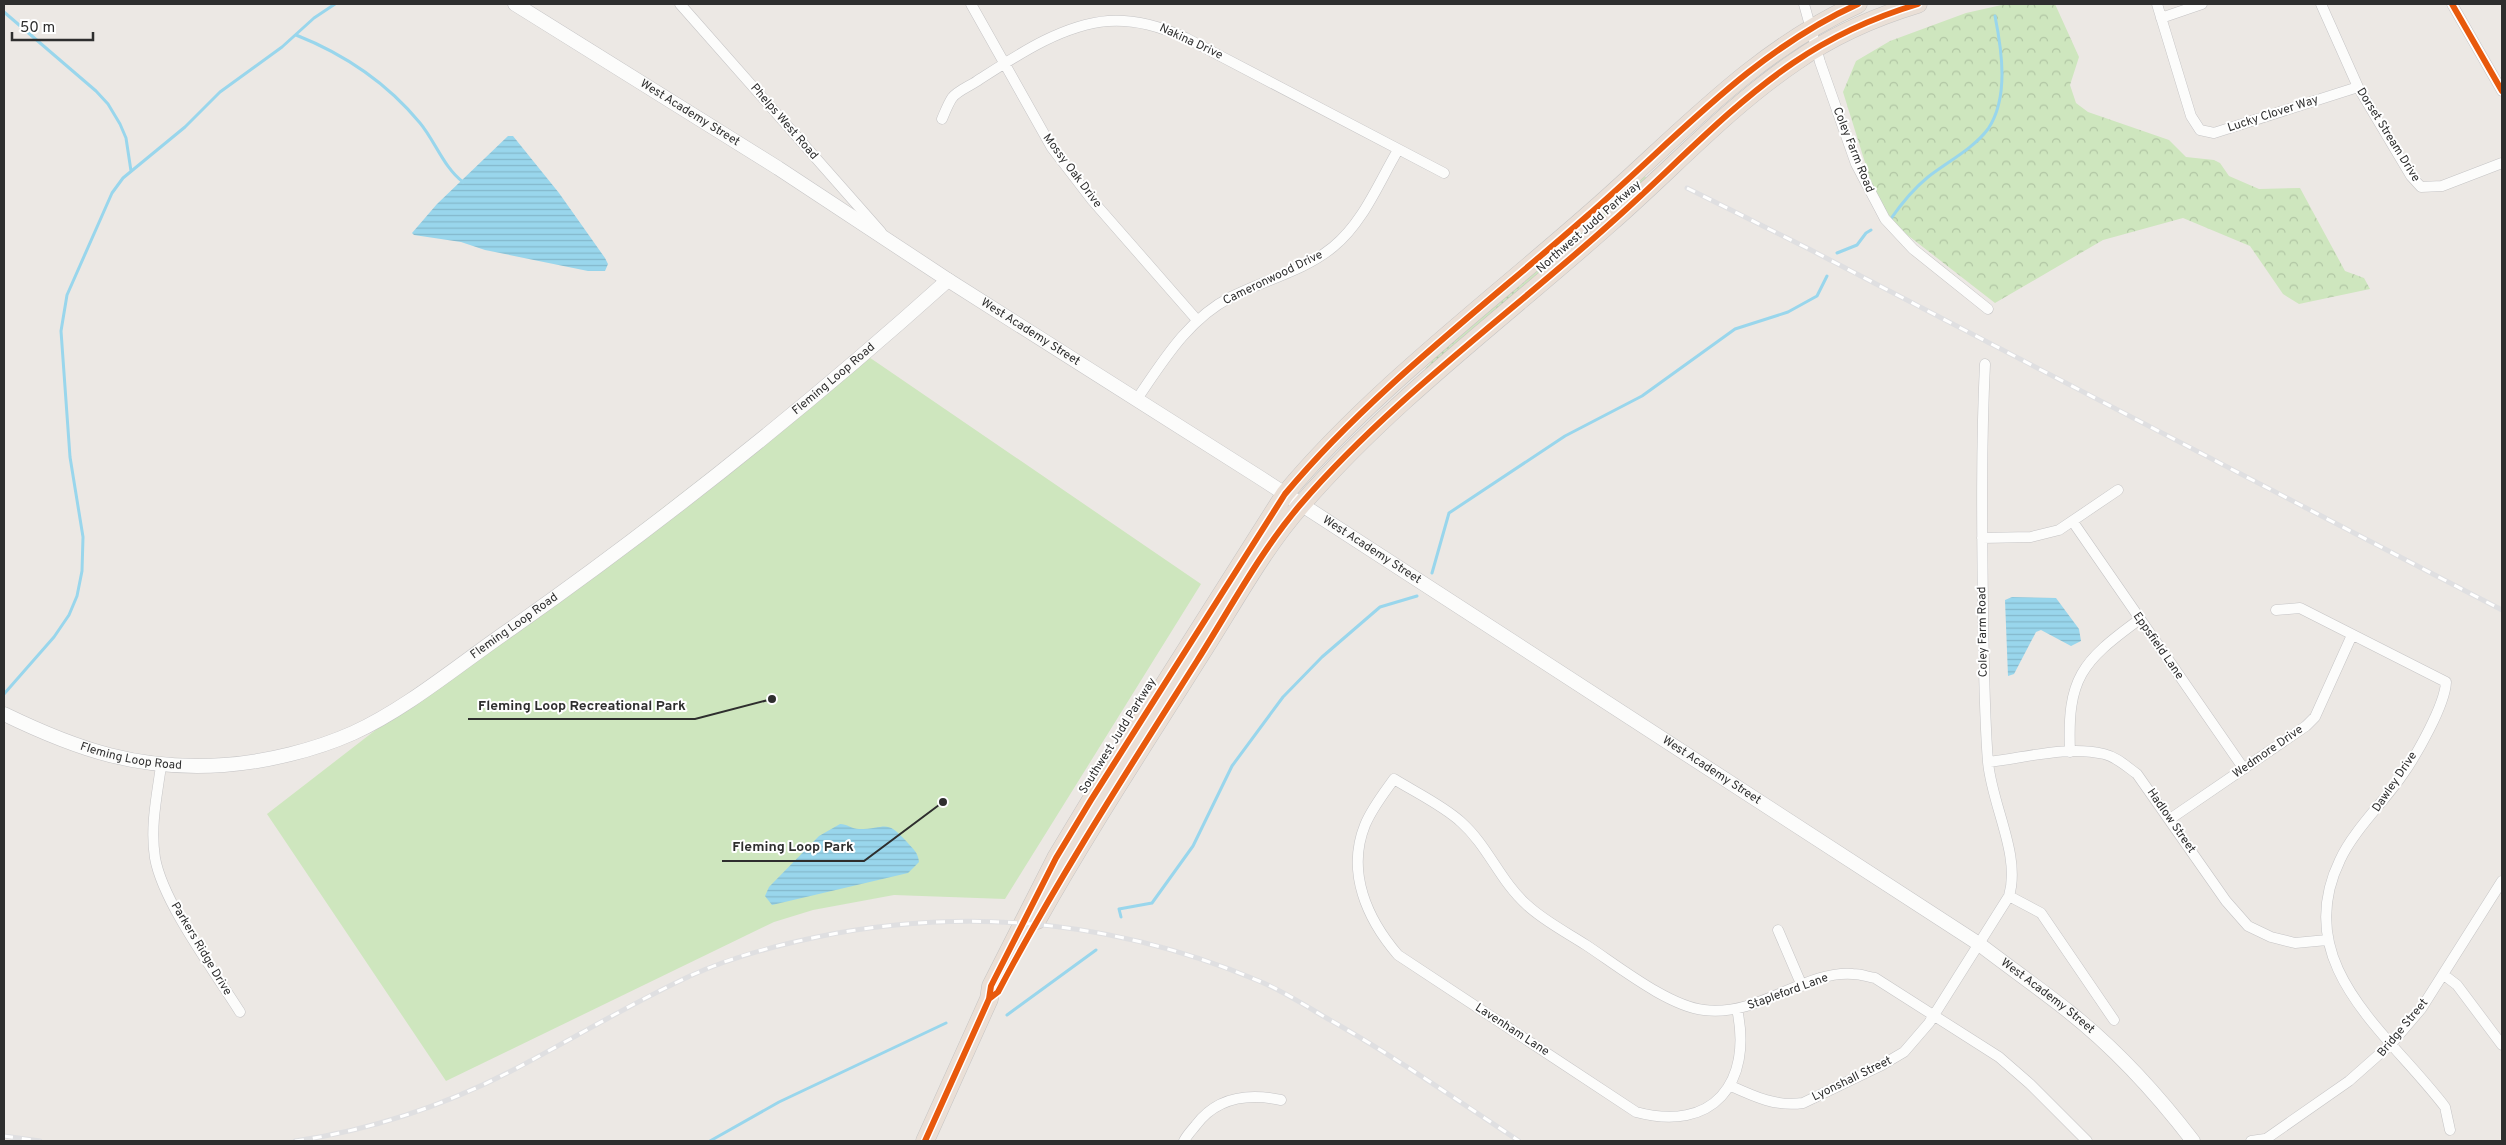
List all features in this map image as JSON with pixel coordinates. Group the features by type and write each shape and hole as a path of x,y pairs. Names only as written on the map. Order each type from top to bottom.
{"highway":[{"name":"Northwest Judd Parkway","path":"1285,494 1308,468 1379,397 1600,206 1733,83 1767,56 1811,28 1858,4"},
{"name":"Northwest Judd Parkway","path":"1301,505 1356,446 1410,395 1610,224 1745,100 1779,73 1816,48 1867,23 1918,4"},
{"name":"Southwest Judd Parkway","path":"925,1141 989,999 991,986 1018,930 1086,808 1285,494"},
{"name":"Southwest Judd Parkway","path":"989,999 998,992 1043,910 1124,773 1245,585 1301,505"}],"main road":[{"name":"West Academy Street","path":"516,4 1285,494 1979,944 2070,1012 2116,1054 2138,1076 2193,1141"},
{"name":"Fleming Loop Road","path":"4,714 82,747 121,758 161,766 225,765 270,757 334,740 382,717 597,567 674,510 904,319 948,280"}],"street":[{"name":"Phelps West Road","path":"680,4 888,240"},
{"name":"Mossy Oak Drive","path":"971,4 1052,148 1092,200 1197,320"},
{"name":"Coley Farm Road","path":"1804,4 1816,48 1856,164 1885,219 1913,249 1988,309"},
{"name":"Lucky Clover Way","path":"2157,4 2191,116 2200,130 2214,132 2358,87"},
{"path":"2161,18 2202,4"},
{"name":"Dorset Stream Drive","path":"2322,4 2358,87 2411,176 2422,187 2442,186 2502,163"},
{"path":"2452,4 2502,91"},
{"name":"Nakina Drive","path":"942,118 952,96 1004,64 1052,38 1081,26 1108,21 1154,25 1228,59 1444,173"},
{"name":"Cameronwood Drive","path":"1137,399 1176,342 1197,320 1228,298 1312,261 1333,247 1350,231 1398,150"},
{"name":"Coley Farm Road","path":"1979,944 2009,896 2013,874 2011,855 1993,796 1988,762 1981,457 1985,364"},
{"path":"1982,538 2044,535 2074,522 2118,490"},
{"name":"Eppsfield Lane","path":"2074,522 2244,770"},
{"name":"Dawley Drive","path":"2276,610 2300,608 2446,682 2446,692 2407,769 2385,801 2348,845 2340,859 2328,892 2327,940 2337,970 2350,995 2446,1107 2450,1130"},
{"path":"2070,752 2069,715 2077,683 2092,658 2101,648 2140,620"},
{"name":"Wedmore Drive","path":"2170,819 2293,736 2315,717 2352,634"},
{"name":"Hadlow Street","path":"1988,762 2070,752 2105,754 2119,761 2137,774 2231,908 2248,926 2270,937 2290,942 2327,940"},
{"name":"Parkers Ridge Drive","path":"161,766 155,809 155,858 174,907 240,1012"},
{"name":"Stapleford Lane","path":"1394,779 1460,821 1475,836 1510,886 1526,904 1544,918 1668,998 1687,1007 1705,1010 1737,1009 1831,976 1852,974 1876,978 1999,1057 2030,1084 2084,1140"},
{"name":"Lavenham Lane","path":"1394,779 1365,824 1360,846 1358,870 1369,914 1380,935 1398,955 1636,1112 1658,1118 1683,1117 1716,1101 1731,1086 1738,1066 1742,1044 1737,1009"},
{"name":"Bridge Street","path":"2251,1141 2264,1140 2349,1081 2392,1043 2421,1009 2502,881"},
{"path":"2009,896 2041,913 2114,1020"},
{"path":"1778,930 1802,986"},
{"name":"Lyonshall Street","path":"1731,1086 1757,1098 1789,1105 1803,1103 1882,1065 1904,1052 1922,1033 1979,944"},
{"path":"2444,975 2457,985 2502,1045"},
{"path":"1184,1141 1203,1116 1224,1101 1254,1096 1281,1100"}],"green space":[{"path":"2006,4 2055,4 2079,57 2070,85 2076,103 2088,112 2169,140 2186,157 2214,160 2220,163 2229,176 2259,189 2300,188 2345,271 2364,278 2370,289 2299,304 2283,294 2250,246 2183,218 2103,240 1995,303 1901,230 1878,204 1843,92 1856,61 1890,41 1966,13"},
{"path":"1644,175 1648,180 1428,372 1425,369 1442,350"},
{"path":"863,353 1201,584 1005,899 894,895 813,910 774,922 446,1081 267,814"}],"water":[{"path":"508,136 513,136 559,193 605,258 608,264 605,271 588,271 485,250 461,242 414,235 412,233 437,204"},
{"path":"2012,597 2056,598 2079,629 2081,641 2071,646 2041,630 2036,632 2014,674 2008,676 2005,600"},
{"path":"840,824 859,829 890,827 913,849 918,856 919,862 908,873 772,905 765,896 769,887 819,836"}],"waterway":[{"path":"4,694 54,637 69,615 77,596 82,571 83,537 70,457 61,331 67,295 112,193 123,178 185,127 220,92 282,47 314,18 335,4"},
{"path":"4,12 96,91 108,104 126,138 131,171"},
{"path":"1890,220 1907,197 1922,182 1982,136 1995,117 1999,103 2002,74 2000,44 1995,16"},
{"path":"296,35 348,61 364,71 393,95 420,123 450,169 463,182"},
{"path":"1837,253 1857,245 1866,233 1871,230"},
{"path":"1432,573 1449,513 1565,436 1642,396 1735,329 1788,312 1817,296 1827,276"},
{"path":"1121,917 1119,909 1152,903 1193,846 1232,766 1283,697 1322,657 1380,607 1417,596"},
{"path":"1007,1015 1096,950"},
{"path":"710,1141 779,1102 946,1023"}],"railway":[{"path":"1687,188 1807,248 2502,610"},
{"path":"295,1141 380,1123 462,1094 515,1069 668,987 705,969 737,958 801,940 874,928 930,922 986,921 1041,925 1151,944 1259,981 1292,997 1373,1046 1519,1141"},
{"path":"4,1136 40,1141"}],"cycle path":[{"path":"925,1141 989,999 991,986 1056,858 1285,494 1318,456 1392,384 1587,216 1715,100 1782,47 1819,24 1858,4"},
{"path":"989,999 998,992 1069,866 1259,561 1285,523 1336,466 1412,393 1573,257 1745,99 1793,63 1838,36 1886,15 1918,4"},
{"path":"2452,4 2502,91"}],"place":[{"name":"Fleming Loop Recreational Park","path":"772,699"},
{"name":"Fleming Loop Park","path":"943,802"}]}
